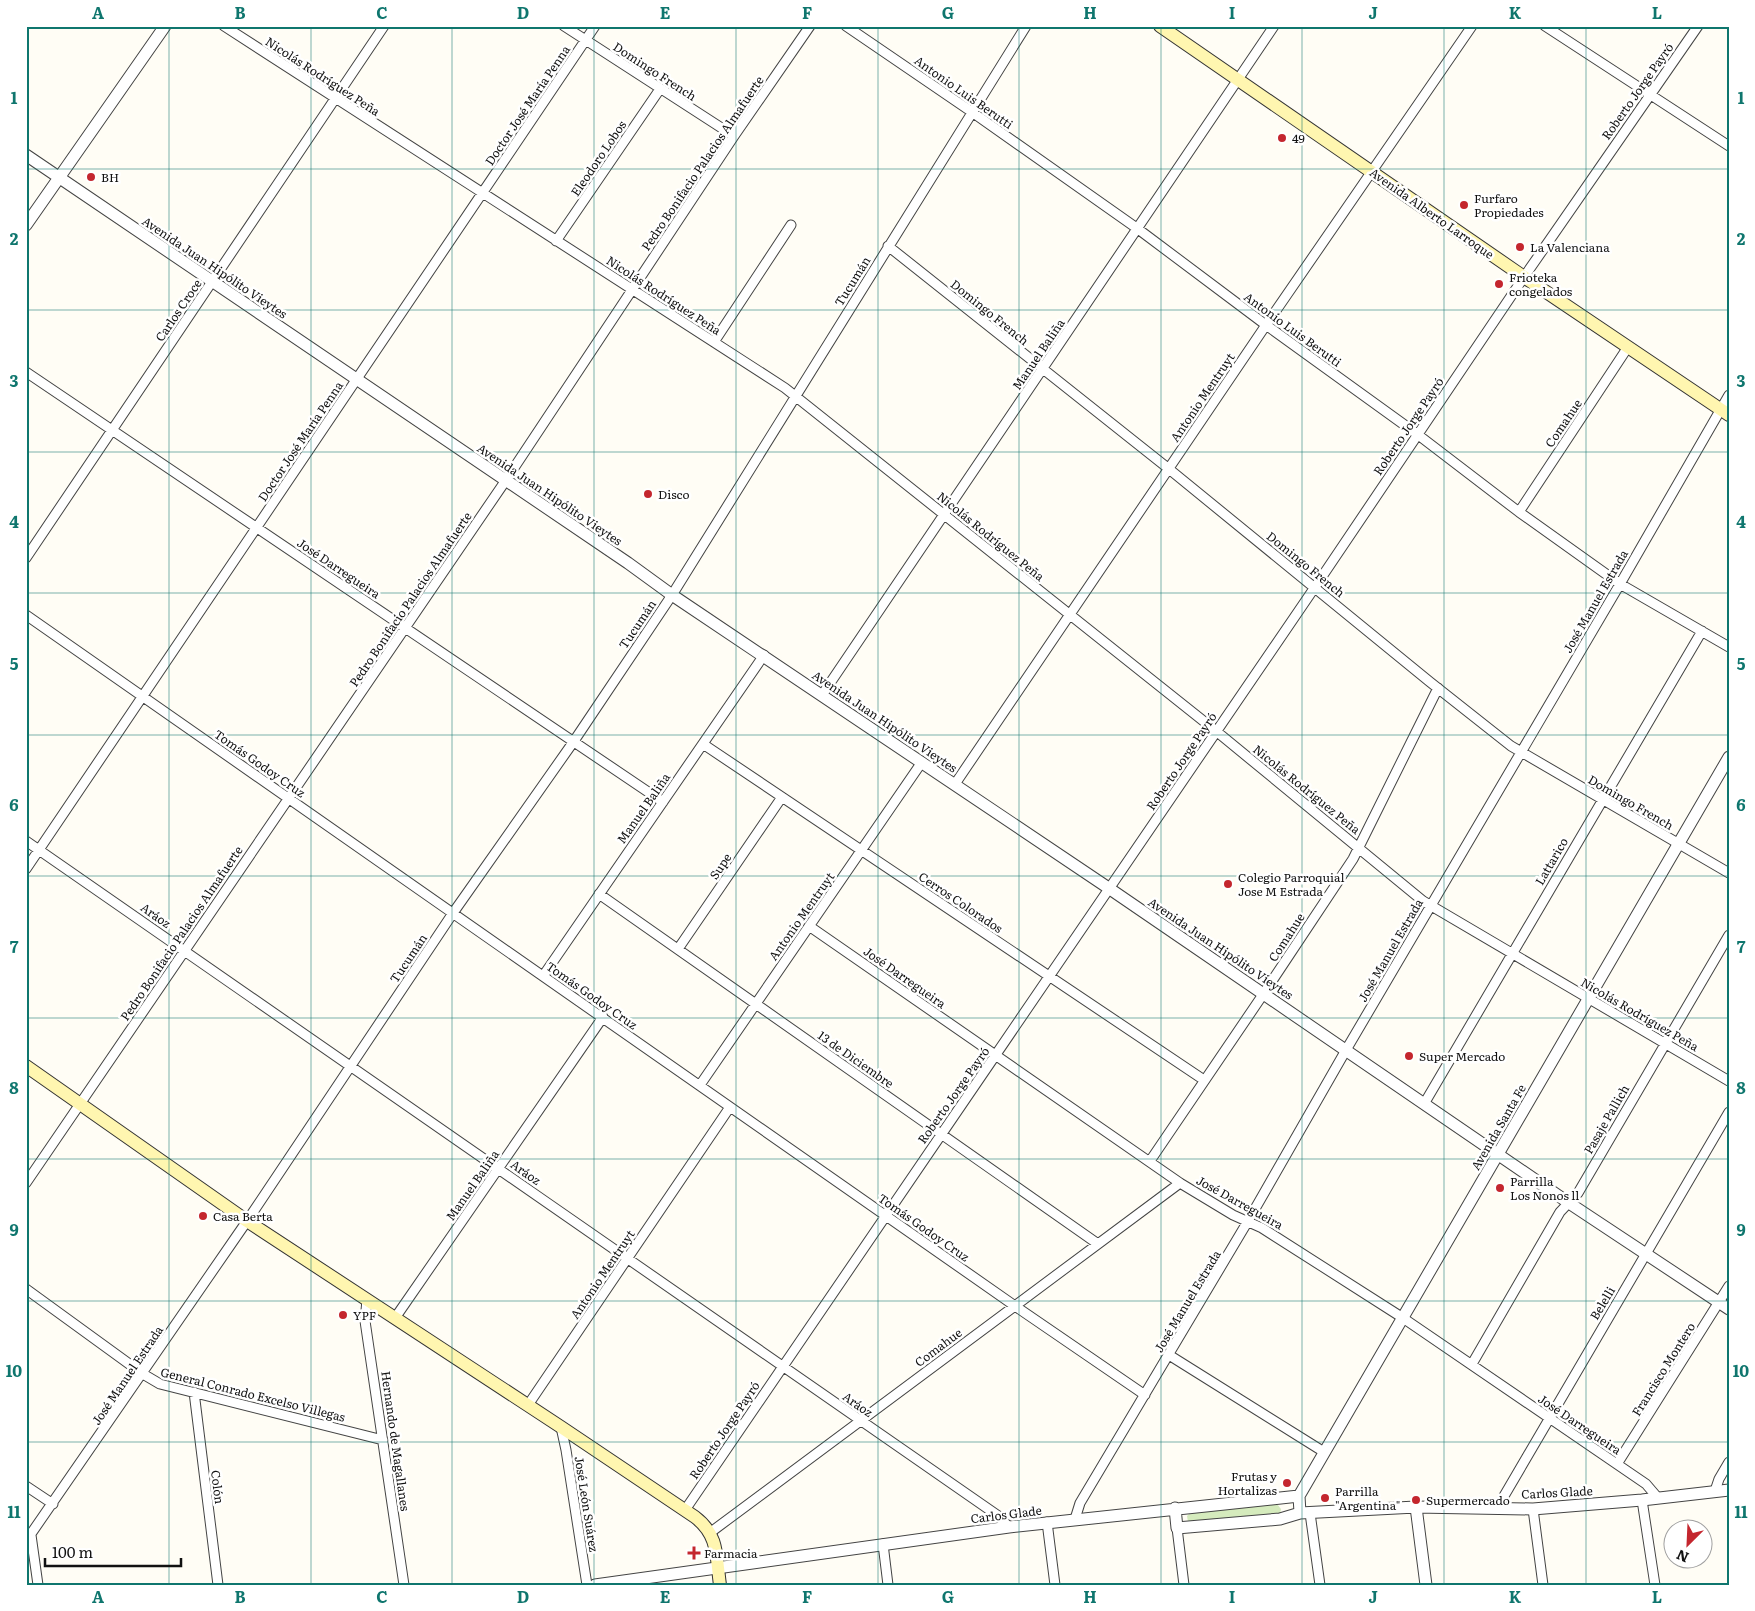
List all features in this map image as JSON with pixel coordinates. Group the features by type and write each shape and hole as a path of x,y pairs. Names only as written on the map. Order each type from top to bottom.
{"main road":[{"name":"Avenida Alberto Larroque","path":"1160,26 1524,277 1724,412"},
{"path":"26,1066 247,1221 562,1427 702,1522 711,1532 720,1585"}],"street":[{"path":"26,225 165,26"},
{"name":"Nicolás Rodríguez Peña","path":"224,26 335,100 483,193 795,396 1216,731 1430,905 1729,1081"},
{"name":"Carlos Croce","path":"26,558 384,26"},
{"name":"Domingo French","path":"564,26 734,136"},
{"name":"Doctor José María Penna","path":"26,869 595,26"},
{"name":"Pedro Bonifacio Palacios Almafuerte","path":"26,1183 506,480 734,136 810,26"},
{"name":"Antonio Luis Berutti","path":"846,26 1138,229 1417,434 1518,512 1620,584 1729,647"},
{"name":"Tucumán","path":"247,1221 452,913 574,741 672,594 1026,26"},
{"name":"Manuel Baliña","path":"822,695 1274,26"},
{"name":"Antonio Mentruyt","path":"955,784 1266,324 1472,26"},
{"path":"1545,26 1649,96 1729,146"},
{"name":"Roberto Jorge Payró","path":"685,1510 885,1215 1110,889 1524,277 1698,26"},
{"name":"Eleodoro Lobos","path":"556,241 660,89"},
{"name":"Avenida Juan Hipólito Vieytes","path":"26,156 1264,993 1569,1203 1724,1306"},
{"path":"714,342 791,225"},
{"name":"Domingo French","path":"888,246 1169,469 1438,688 1521,753 1729,873"},
{"name":"Comahue","path":"1518,512 1628,348"},
{"name":"José Darregueira","path":"26,372 663,802"},
{"name":"José Manuel Estrada","path":"1075,1519 1080,1503 1248,1221 1430,905 1724,412 1729,395"},
{"name":"Tomás Godoy Cruz","path":"26,616 1015,1306 1145,1394"},
{"name":"Lattarico","path":"1424,1104 1702,631"},
{"name":"Manuel Baliña","path":"542,976 764,655"},
{"name":"Comahue","path":"1150,1161 1264,993 1359,848 1438,688"},
{"name":"Cerros Colorados","path":"703,744 1204,1080"},
{"name":"Avenida Santa Fe","path":"1299,1496 1729,757"},
{"name":"Antonio Mentruyt","path":"700,1085 922,762"},
{"name":"Supe","path":"678,949 782,797"},
{"name":"Aráoz","path":"26,841 997,1515 1009,1527"},
{"name":"13 de Diciembre","path":"599,894 1098,1244"},
{"name":"José Darregueira","path":"809,926 1180,1183 1262,1228 1472,1364 1646,1484 1658,1498"},
{"name":"Pasaje Pallich","path":"1472,1364 1560,1212 1578,1194 1729,935"},
{"name":"Manuel Baliña","path":"395,1318 603,1017"},
{"name":"Antonio Mentruyt","path":"528,1405 730,1107"},
{"name":"Belelli","path":"1497,1508 1729,1112"},
{"name":"Comahue","path":"711,1532 1180,1183"},
{"name":"José Manuel Estrada","path":"28,1538 247,1221"},
{"name":"Francisco Montero","path":"1617,1464 1724,1306 1729,1286"},
{"name":"General Conrado Excelso Villegas","path":"26,1289 142,1374 160,1384 383,1440"},
{"name":"Hernando de Magallanes","path":"367,1300 365,1321 404,1585"},
{"path":"1169,1355 1324,1452"},
{"name":"Colón","path":"194,1392 218,1585"},
{"name":"José León Suárez","path":"562,1427 587,1585"},
{"path":"1715,1491 1719,1479 1729,1462"},
{"path":"26,1486 53,1504"},
{"name":"Carlos Glade","path":"1177,1528 1280,1519 1305,1513 1416,1507 1533,1509 1642,1500 1729,1490"},
{"path":"1299,1496 1305,1513 1320,1585"},
{"name":"Carlos Glade","path":"595,1585 718,1566 1047,1522 1299,1496"},
{"path":"1642,1500 1655,1585"},
{"path":"1416,1507 1426,1585"},
{"path":"1175,1508 1184,1585"},
{"path":"1533,1509 1543,1585"},
{"path":"1047,1522 1055,1585"},
{"path":"28,1538 38,1585"},
{"path":"883,1544 888,1585"}],"green space":[{"path":"1277,1504 1281,1509 1280,1515 1188,1522 1187,1516 1190,1513"}],"place":[{"name":"49","path":"1282,138"},
{"name":"BH","path":"91,177"},
{"name":"Furfaro Propiedades","path":"1464,205"},
{"name":"La Valenciana","path":"1520,247"},
{"name":"Frioteka congelados","path":"1499,284"},
{"name":"Disco","path":"648,494"},
{"name":"Colegio Parroquial Jose M Estrada","path":"1228,884"},
{"name":"Super Mercado","path":"1409,1056"},
{"name":"Parrilla Los Nonos ll","path":"1500,1188"},
{"name":"Casa Berta","path":"203,1216"},
{"name":"YPF","path":"343,1315"},
{"name":"Frutas y Hortalizas","path":"1287,1483"},
{"name":"Parrilla \"Argentina\"","path":"1325,1498"},
{"name":"Supermercado","path":"1416,1500"},
{"name":"Farmacia","path":"694,1553"}]}
